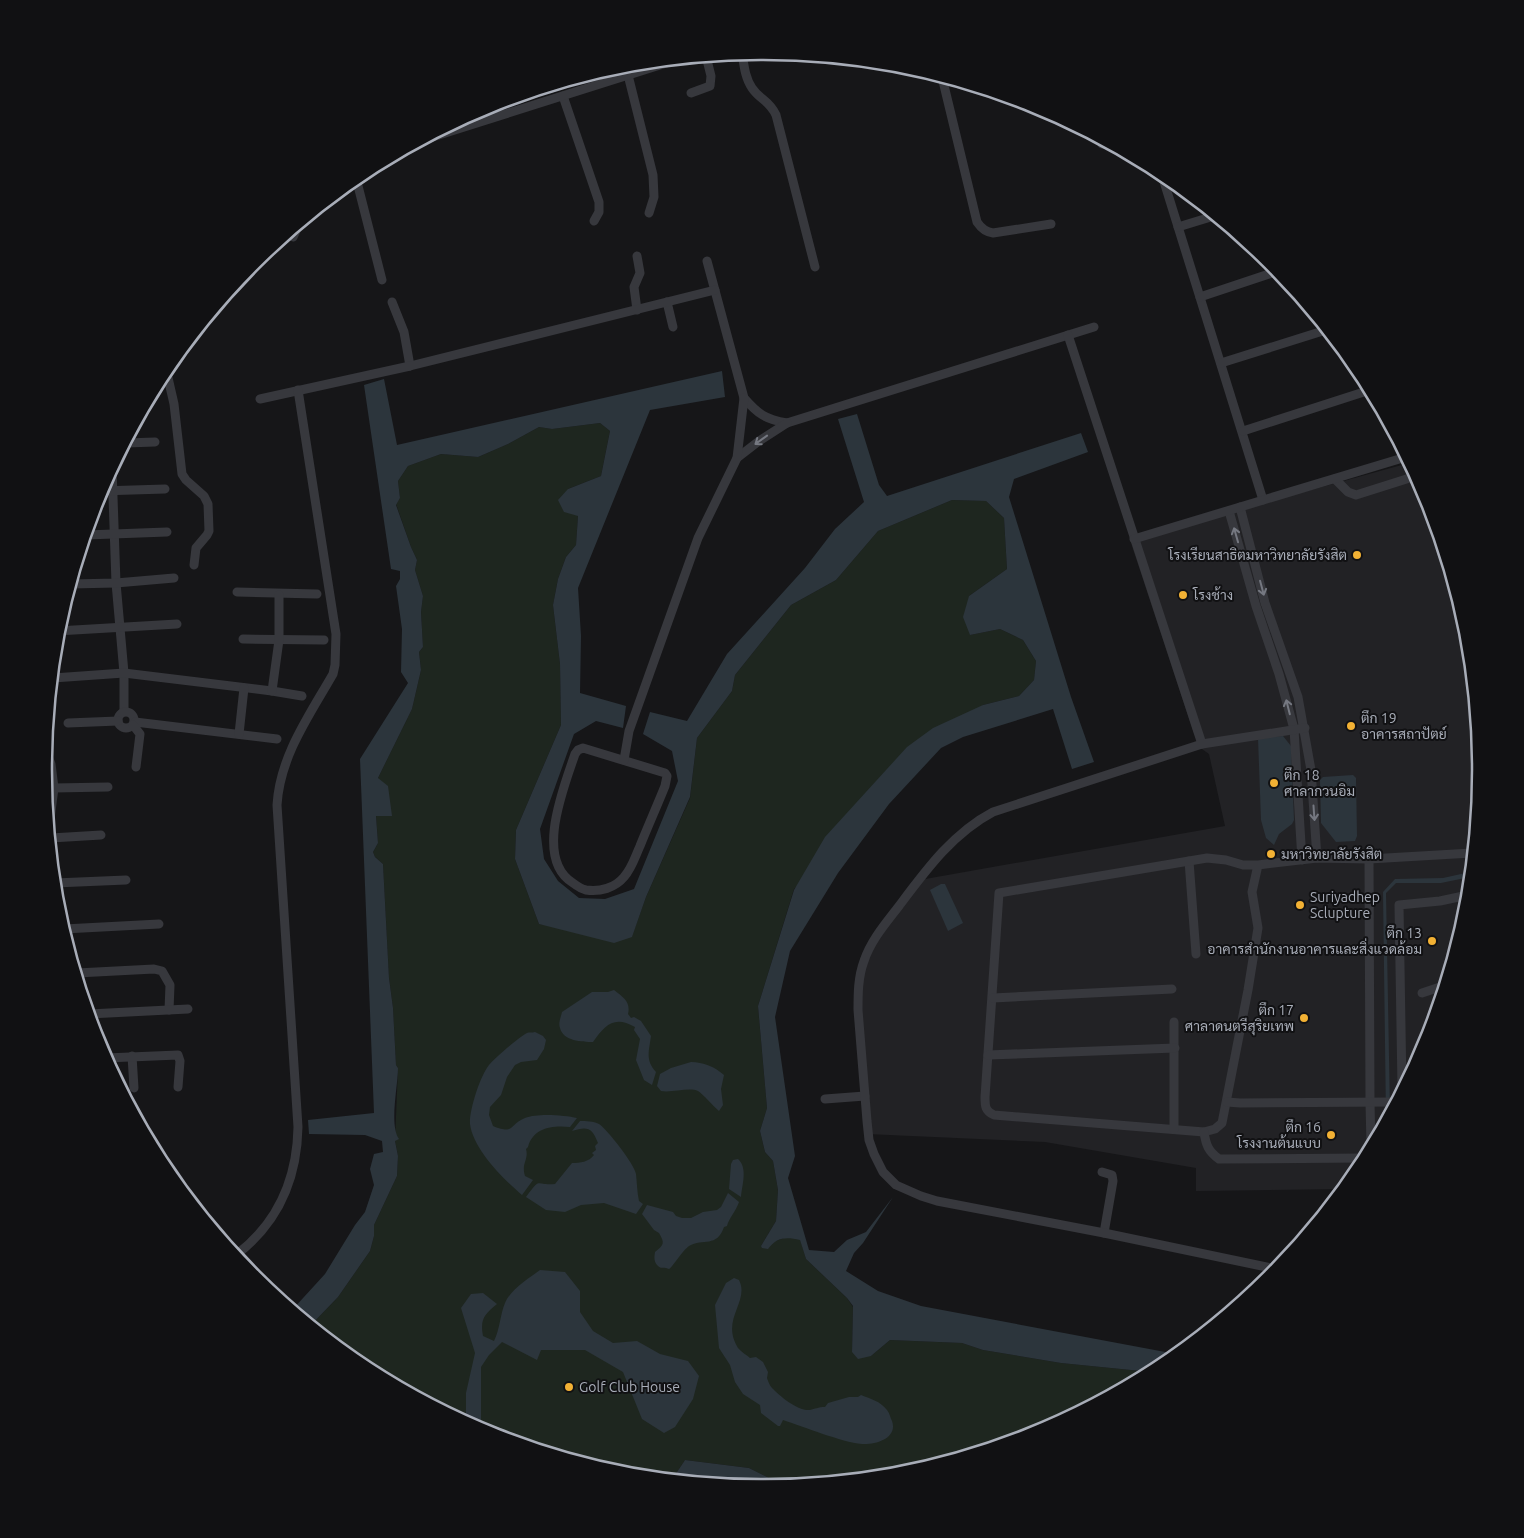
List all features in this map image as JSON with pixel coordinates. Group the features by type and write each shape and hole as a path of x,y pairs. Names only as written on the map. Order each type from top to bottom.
{"street":[{"path":"743,60 747,79 753,89 771,105 776,115 815,267"},
{"path":"691,93 710,86 707,62"},
{"path":"455,130 645,70"},
{"path":"628,75 653,174 654,197 649,213"},
{"path":"944,83 977,222 980,227 987,232 993,233 1051,224"},
{"path":"562,96 599,202 599,212 594,221"},
{"path":"358,186 382,280"},
{"path":"1165,186 1264,500"},
{"path":"1178,227 1208,218"},
{"path":"637,310 634,287 640,273 638,256"},
{"path":"624,760 629,732 698,538 737,458 744,398 708,261"},
{"path":"1200,296 1270,274"},
{"path":"260,399 410,366 715,290"},
{"path":"392,302 404,332 410,366"},
{"path":"667,302 673,327"},
{"path":"737,458 787,423 1094,327"},
{"path":"1221,363 1321,332"},
{"path":"1068,335 1202,744"},
{"path":"169,380 174,404 182,474 204,496 208,504 209,531 196,548 194,565"},
{"path":"241,1251 257,1238 278,1209 297,1156 298,1128 277,805 278,787 288,754 333,674 336,665 336,634 298,390"},
{"path":"1243,431 1363,392"},
{"path":"744,398 763,417 787,423"},
{"path":"133,443 155,442"},
{"path":"1134,539 1400,459"},
{"path":"1335,479 1348,492 1356,495 1409,478"},
{"path":"113,484 116,583 124,673 124,711"},
{"path":"110,491 165,489"},
{"path":"1240,507 1265,603 1298,696 1305,728 1311,770 1316,858"},
{"path":"1229,511 1294,729 1302,860"},
{"path":"92,535 167,532"},
{"path":"77,584 174,578"},
{"path":"237,592 279,595 317,594"},
{"path":"272,691 279,640 279,595"},
{"path":"66,631 177,624"},
{"path":"243,639 324,640"},
{"path":"59,678 124,673 302,696"},
{"path":"239,734 244,688"},
{"path":"124,711 119,715 118,721 120,726 126,728 134,723 277,739"},
{"path":"124,711 132,713 134,723 140,734 136,767"},
{"path":"68,723 118,721"},
{"path":"1267,1268 1104,1233 937,1201 896,1185 883,1172 869,1140 858,1002 860,974 872,943 949,844 980,818 1202,744 1305,728"},
{"path":"583,748 624,760 665,773 668,780 630,869 625,876 611,888 601,890 582,889 569,881 562,873 555,858 554,844 560,801 575,754 583,748"},
{"path":"52,774 53,796"},
{"path":"54,788 108,787"},
{"path":"56,838 101,835"},
{"path":"1258,866 1252,892 1258,928 1222,1123 1215,1129 1204,1132 994,1115 988,1112 985,1103 999,893 1207,858 1258,866 1316,858 1369,859 1466,853"},
{"path":"1369,859 1371,1133"},
{"path":"1189,861 1196,954"},
{"path":"62,883 126,880"},
{"path":"1402,1075 1398,905 1440,901 1460,896"},
{"path":"71,929 159,924"},
{"path":"83,973 154,968 162,971 170,986 169,1010"},
{"path":"1422,993 1437,988"},
{"path":"993,998 1172,989"},
{"path":"96,1014 188,1009"},
{"path":"1174,1022 1174,1129"},
{"path":"988,1055 1175,1048"},
{"path":"114,1057 178,1055 180,1061 178,1087"},
{"path":"132,1056 134,1088"},
{"path":"825,1099 865,1096"},
{"path":"1227,1102 1388,1103"},
{"path":"1204,1132 1206,1144 1211,1153 1220,1159 1355,1158"},
{"path":"1102,1172 1112,1175 1113,1181 1104,1233"}],"shaded area":[{"path":"722,371 725,397 650,410 578,588 581,636 580,693 626,706 623,728 596,721 574,734 540,829 544,859 558,881 579,898 605,899 634,889 678,781 672,751 643,734 650,712 687,721 727,654 805,568 835,529 864,502 838,419 857,414 879,485 887,496 1081,433 1088,452 1014,479 1009,497 1071,697 1094,762 1072,769 1053,709 963,737 941,748 889,804 838,873 790,951 775,1017 795,1156 788,1178 809,1250 834,1252 847,1240 866,1232 893,1197 863,1243 854,1253 846,1271 878,1291 921,1306 1166,1352 1137,1371 1061,1363 983,1350 962,1343 890,1340 871,1356 858,1359 852,1352 853,1306 806,1259 800,1240 790,1238 778,1240 768,1249 761,1246 776,1221 778,1190 773,1161 765,1152 760,1131 767,1108 758,1006 794,890 825,837 907,747 933,728 983,705 1019,696 1034,680 1036,661 1023,640 1000,629 970,635 963,617 969,596 1007,569 1004,518 986,501 952,500 878,531 836,580 791,605 735,675 732,691 697,738 690,797 646,897 632,937 614,943 539,924 515,859 516,830 561,725 560,664 553,605 558,579 566,557 576,545 578,516 564,512 558,500 568,489 601,476 610,431 600,423 552,429 539,427 508,444 478,457 441,454 408,466 398,481 400,498 396,505 417,560 415,570 423,596 421,612 423,647 419,652 421,670 412,709 378,778 388,786 392,816 376,816 378,843 373,852 375,857 383,864 389,978 393,1008 396,1065 398,1068 394,1115 396,1133 399,1139 395,1141 398,1156 397,1176 374,1225 374,1236 370,1251 338,1297 316,1320 297,1305 325,1274 365,1212 374,1185 370,1169 374,1154 383,1152 382,1141 365,1135 309,1134 308,1120 374,1113 360,759 408,683 401,672 402,629 396,586 400,579 400,571 391,569 364,385 384,379 397,445"},
{"path":"600,423 610,431 601,476 568,489 578,516 576,545 566,557 558,579 553,605 560,664 561,725 516,830 515,859 539,924 632,936 646,897 690,798 697,738 732,691 735,675 791,605 836,580 878,531 952,500 986,501 1004,518 1007,569 969,596 970,635 1000,629 1023,640 1036,661 1034,680 1019,696 983,705 794,889 758,1006 767,1108 760,1131 765,1152 773,1161 778,1190 776,1221 761,1246 787,1237 800,1239 806,1259 847,1298 853,1307 852,1352 871,1356 890,1340 962,1343 983,1350 1061,1363 1137,1371 1117,1383 1076,1405 990,1441 900,1465 808,1477 770,1479 749,1468 685,1460 676,1473 624,1465 578,1454 534,1441 490,1424 448,1405 407,1383 368,1359 316,1320 338,1297 370,1251 374,1236 374,1225 397,1176 398,1156 395,1141 398,1068 396,1065 393,1008 389,978 383,864 375,857 373,852 378,843 376,816 391,816 378,778 412,709 421,670 419,652 423,647 421,612 423,596 415,570 417,560 396,504 400,498 398,481 408,466 441,454 478,457 508,444 539,427 552,429"},
{"name":"มหาวิทยาลัยรังสิต","path":"1402,465 1434,541 1458,631 1470,723 1472,769 1465,862 1458,907 1447,953 1434,997 1417,1041 1398,1083 1376,1124 1333,1189 1196,1191 1196,1168 1045,1142 867,1134 857,1007 871,942 914,881 1225,826 1209,754 1202,749 1194,734 1130,540"},
{"name":"ตึก 18 ศาลากวนอิม","path":"1283,736 1291,746 1294,820 1292,824 1279,834 1274,845 1266,838 1261,820 1258,738"},
{"path":"1353,775 1356,778 1357,836 1355,841 1336,842 1321,823 1320,780 1323,777"},
{"path":"1463,874 1462,879 1441,883 1396,883 1386,893 1390,1098 1386,1106 1383,892 1395,879 1443,878"},
{"path":"945,884 963,923 948,931 930,890"},
{"path":"614,990 627,1003 628,1014 631,1018 634,1017 641,1021 651,1036 649,1059 656,1072 652,1085 644,1080 636,1060 640,1039 634,1030 635,1027 616,1022 606,1027 593,1042 569,1038 565,1036 560,1028 559,1022 562,1012 592,992"},
{"path":"535,1032 546,1040 544,1049 537,1060 521,1062 515,1065 507,1077 501,1095 490,1107 489,1115 493,1126 505,1130 525,1118 536,1115 558,1115 577,1118 570,1127 550,1127 534,1136 526,1149 527,1156 524,1165 525,1176 533,1180 522,1195 498,1173 483,1153 472,1134 470,1118 479,1085 489,1065 524,1035"},
{"path":"691,1062 709,1066 724,1075 721,1089 723,1105 719,1111 698,1091 661,1091 657,1086 660,1074 671,1068"},
{"path":"580,1121 592,1122 603,1127 631,1163 636,1174 639,1201 643,1204 636,1214 604,1203 581,1205 565,1212 546,1210 526,1197 537,1184 555,1184 572,1163 587,1161 594,1155 592,1153 596,1150 595,1146 598,1143 594,1134 586,1129 572,1131"},
{"path":"738,1159 744,1172 741,1197 729,1189 731,1164 733,1160"},
{"path":"728,1193 739,1202 727,1226 724,1227 718,1238 689,1246 669,1269 658,1266 655,1260 655,1252 662,1246 663,1242 659,1233 654,1230 642,1214 647,1205 673,1212 676,1216 682,1218 691,1218 703,1212 717,1210 721,1207"},
{"path":"540,1270 565,1272 580,1291 580,1312 593,1331 613,1343 637,1341 660,1354 688,1361 699,1376 693,1399 675,1427 664,1433 642,1419 623,1372 585,1350 541,1350 537,1360 502,1342 489,1355 481,1367 481,1420 466,1413 466,1393 475,1353 461,1308 471,1294 483,1293 497,1304 486,1314 482,1325 483,1336 494,1341 507,1298 520,1285"},
{"path":"734,1278 739,1280 741,1296 733,1320 733,1338 741,1351 750,1358 756,1357 763,1362 772,1388 789,1402 805,1410 825,1407 828,1403 861,1395 872,1399 881,1404 889,1413 893,1427 889,1436 879,1442 853,1443 783,1420 780,1426 778,1426 761,1413 760,1405 743,1394 735,1382 730,1365 719,1348 715,1305 726,1283"},
{"path":"685,1460 749,1468 770,1479 716,1477 676,1473"}],"place":[{"name":"โรงเรียนสาธิตมหาวิทยาลัยรังสิต","path":"1357,555"},
{"name":"โรงช้าง","path":"1183,595"},
{"name":"ตึก 19 อาคารสถาปัตย์","path":"1351,726"},
{"name":"ตึก 18 ศาลากวนอิม","path":"1274,783"},
{"name":"มหาวิทยาลัยรังสิต","path":"1271,854"},
{"name":"Suriyadhep Sclupture","path":"1300,905"},
{"name":"ตึก 13 อาคารสำนักงานอาคารและสิ่งแวดล้อม","path":"1432,941"},
{"name":"ตึก 17 ศาลาดนตรีสุริยเทพ","path":"1304,1018"},
{"name":"ตึก 16 โรงงานต้นแบบ","path":"1331,1135"},
{"name":"Golf Club House","path":"569,1387"}]}
